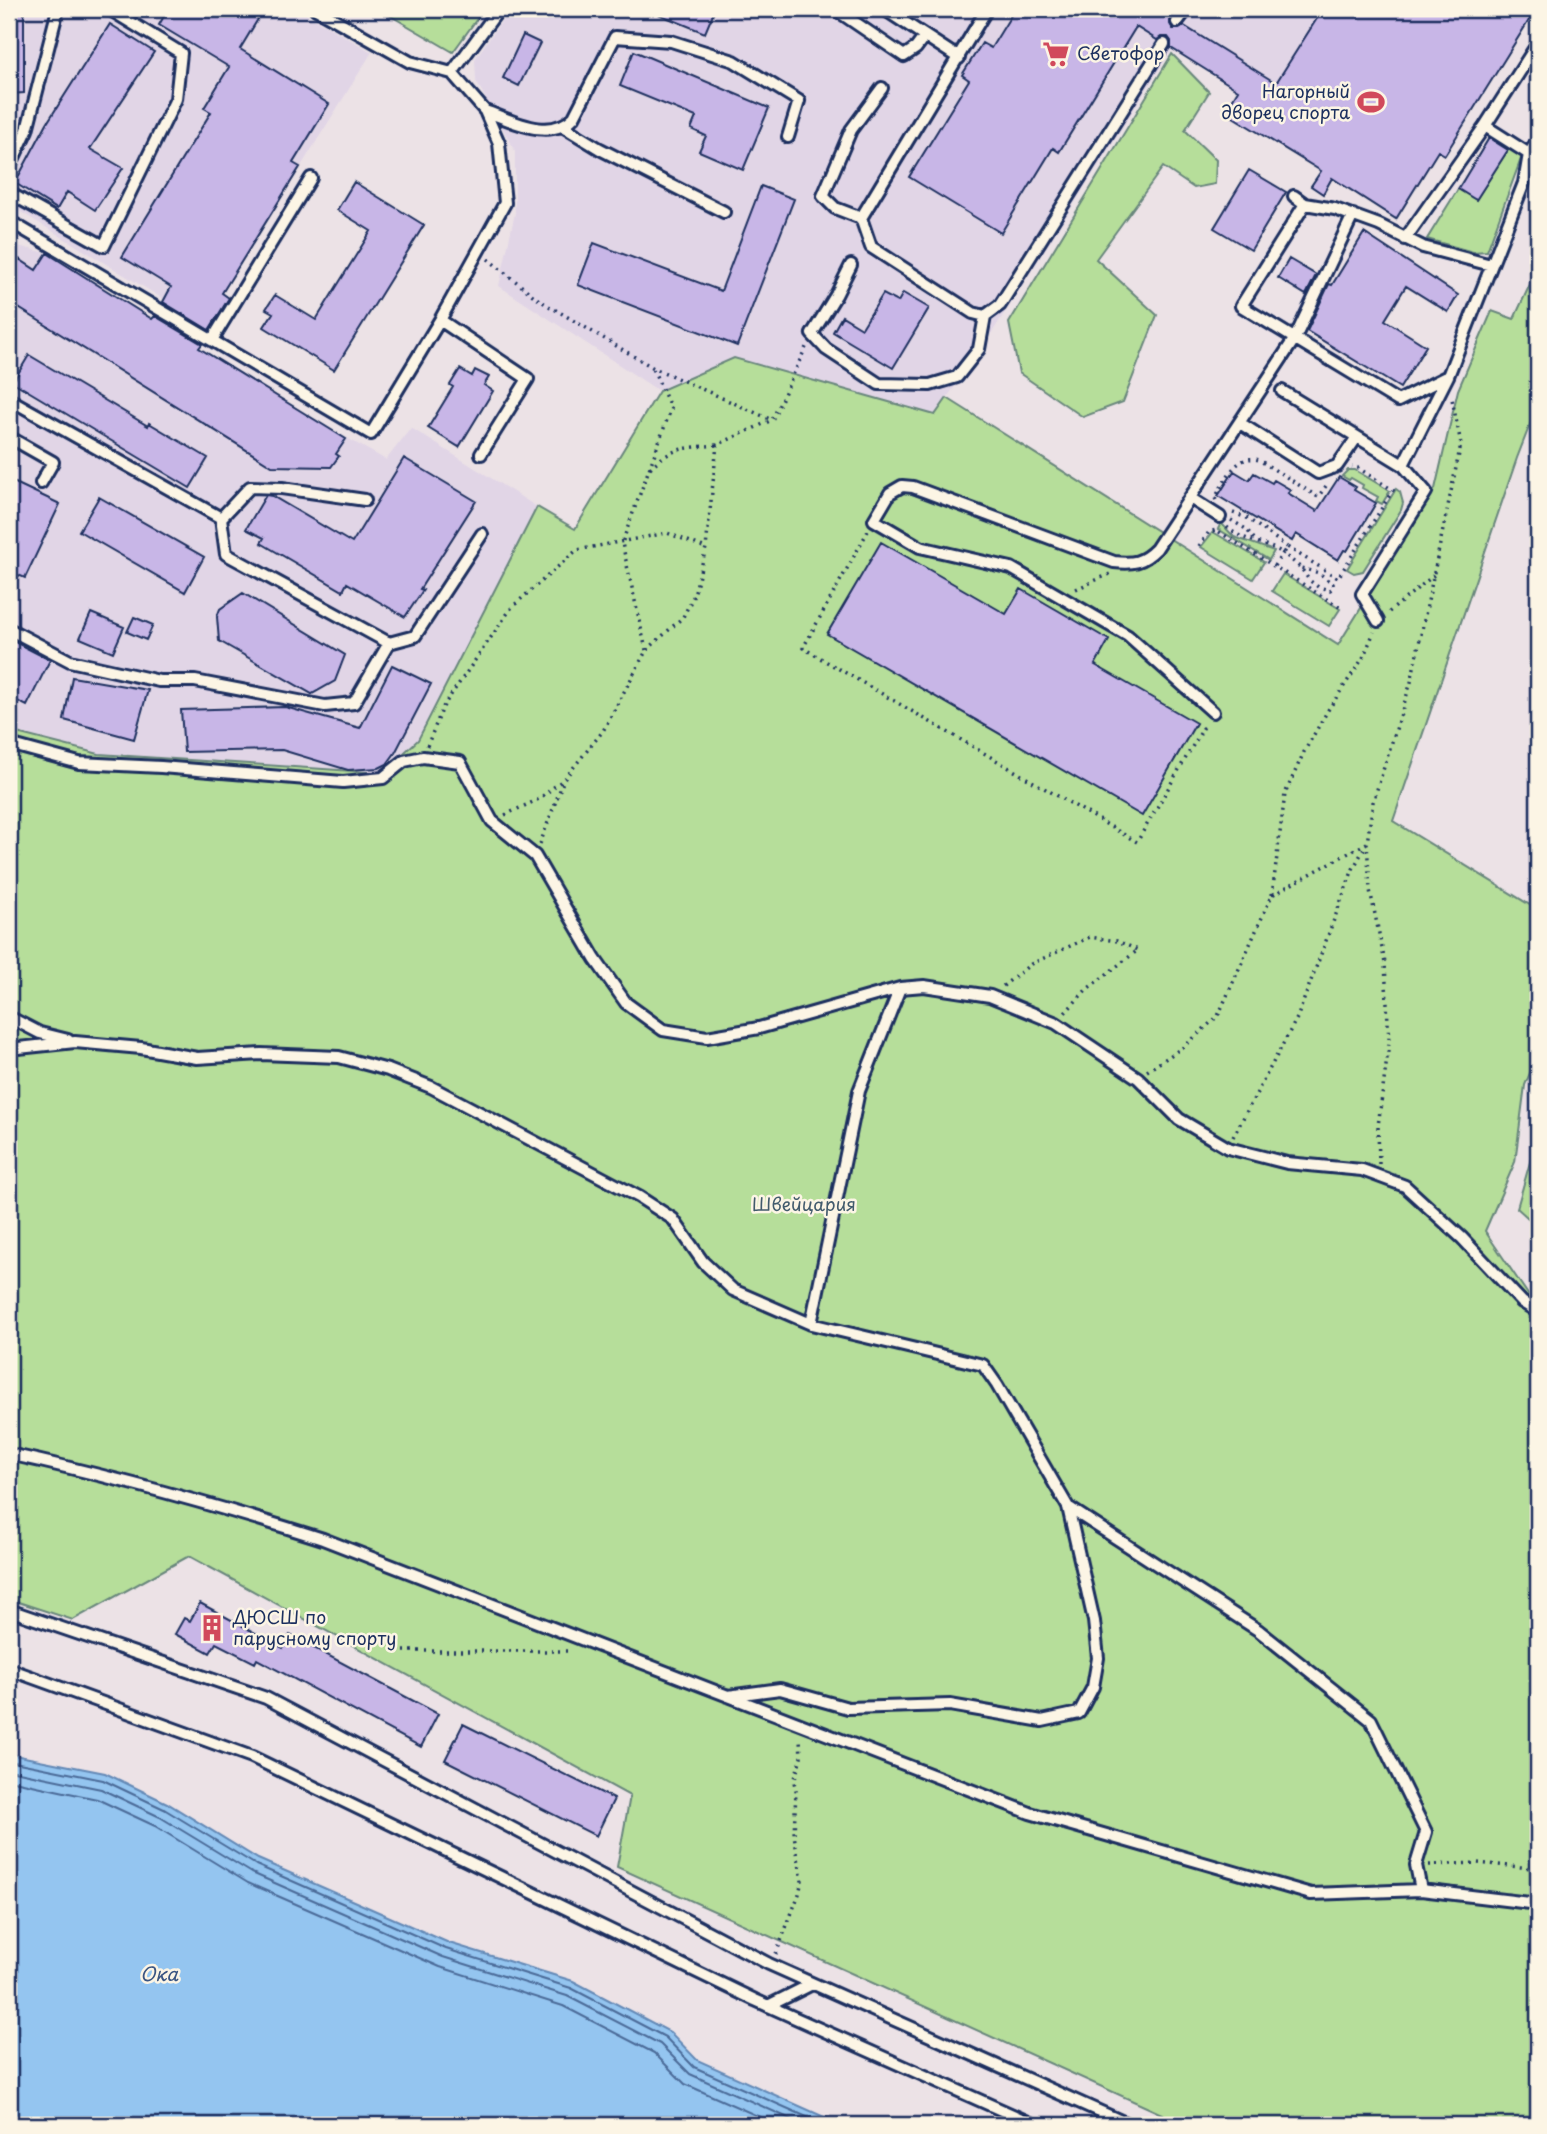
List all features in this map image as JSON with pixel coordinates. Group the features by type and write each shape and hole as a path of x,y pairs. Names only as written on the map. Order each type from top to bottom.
{"lane":[{"path":"9,169 27,130 58,9"},
{"path":"9,189 13,195 104,246 176,99 181,53 109,9"},
{"path":"9,221 371,434 440,320 505,203 499,143 485,111 452,73 410,62 316,9"},
{"path":"452,73 499,9"},
{"path":"835,9 904,56 916,48 925,36"},
{"path":"884,9 960,58"},
{"path":"861,218 988,9"},
{"path":"1177,22 1186,9"},
{"path":"485,111 541,130 564,127 574,117 615,37 671,41 734,61 799,102 788,137"},
{"path":"1405,240 1485,126 1538,43"},
{"path":"851,265 812,334 826,349 879,384 930,385 957,377 979,349 985,316 1000,305 1164,44"},
{"path":"882,88 851,130 823,196 835,208 861,218 871,247 973,313 985,316"},
{"path":"1485,126 1529,154"},
{"path":"564,127 600,149 724,212"},
{"path":"1403,465 1448,376 1524,183 1529,154 1538,139"},
{"path":"212,341 311,178"},
{"path":"1294,196 1305,204 1353,215 1423,247 1491,265"},
{"path":"1305,204 1241,306 1398,401 1448,376"},
{"path":"1213,712 1128,636 1010,568 920,547 874,520 890,493 902,485 1114,562 1129,564 1146,559 1156,549 1295,338 1353,215"},
{"path":"440,320 528,379 481,454"},
{"path":"1282,391 1403,465 1426,492 1362,594 1378,621"},
{"path":"9,399 220,518"},
{"path":"1240,423 1318,473 1337,466 1357,437"},
{"path":"9,437 53,462 41,483"},
{"path":"220,518 250,487 282,488 365,500"},
{"path":"1190,498 1224,513"},
{"path":"220,518 226,554 389,643 415,636 482,534"},
{"path":"9,629 70,661 159,681 195,681 324,706 354,703 389,643"},
{"path":"9,744 79,763 343,782 383,778 404,761 423,757 460,762 492,821 535,856 595,959 626,1003 663,1030 707,1037 759,1028 900,988 924,986 990,996 1056,1023 1138,1078 1179,1119 1228,1148 1287,1163 1362,1170 1405,1186 1462,1238 1522,1302 1538,1312"},
{"path":"811,1324 859,1091 900,988"},
{"path":"9,1017 40,1033 75,1042 141,1048 197,1058 261,1054 339,1057 388,1070 431,1087 639,1197 673,1219 703,1262 733,1290 811,1324 983,1365 1068,1507 1094,1621 1098,1658 1093,1687 1079,1713 1042,1721 950,1705 848,1707 780,1689 728,1696"},
{"path":"9,1049 75,1042"},
{"path":"9,1454 102,1474 223,1507 323,1539 1030,1813 1311,1894 1421,1890 1538,1904"},
{"path":"1068,1507 1258,1630 1371,1720 1426,1832 1416,1865 1421,1890"},
{"path":"9,1611 266,1698 772,1966 1130,2125"},
{"path":"9,1669 252,1757 768,2006 1035,2125"},
{"path":"768,2006 813,1984"}],"path":[{"path":"478,251 538,300 652,367 772,420"},
{"path":"649,469 665,454 682,448 717,445 772,420 812,334"},
{"path":"646,651 622,543 671,409 652,367"},
{"path":"1380,1177 1378,1126 1389,1043 1385,963 1370,890 1367,843 1373,802 1411,682 1436,574 1461,444 1448,376"},
{"path":"492,821 539,799 565,778 603,731 646,651 683,617 694,595 706,548 717,445"},
{"path":"1217,503 1215,498 1236,465 1249,458 1259,460 1318,497 1332,480"},
{"path":"1224,513 1247,518 1287,547 1338,578 1393,490 1358,468 1348,468"},
{"path":"874,520 803,648 1137,842 1213,712"},
{"path":"1256,541 1247,529 1237,522 1225,520 1225,525 1238,536 1269,545 1283,553 1318,587 1329,590 1333,588 1326,576 1301,568"},
{"path":"1199,546 1209,532 1216,530 1341,608"},
{"path":"423,757 444,705 512,607 577,550 667,533 706,548"},
{"path":"1275,566 1287,547"},
{"path":"1138,1078 1186,1045 1218,1016 1272,895 1285,794 1304,752 1328,710 1363,659 1378,621 1436,574"},
{"path":"1076,590 1110,575"},
{"path":"535,856 565,778"},
{"path":"1272,895 1367,843"},
{"path":"1228,1148 1297,1018 1353,869 1367,843"},
{"path":"990,996 1031,964 1090,937 1117,941 1138,950 1086,990 1056,1023"},
{"path":"397,1651 571,1651"},
{"path":"772,1966 802,1880 794,1835 794,1782 801,1747 798,1724"},
{"path":"1416,1865 1477,1863 1532,1868"}],"shaded area":[{"path":"9,9 297,9 372,52 222,293 230,298 211,328 21,212 9,201"},
{"path":"510,9 1323,9 1249,126 1225,112 1238,90 1172,49 993,331 935,415 734,358 659,391 499,286 515,213 515,151 476,81 475,59"},
{"path":"9,244 47,253 301,412 386,460 411,428 537,507 418,740 382,774 99,754 9,731"}],"green space":[{"path":"379,9 484,9 453,52"},
{"path":"1172,54 1209,92 1185,130 1216,160 1215,184 1194,188 1163,167 1096,259 1157,315 1123,402 1083,417 1019,373 1009,323"},
{"path":"1509,148 1522,156 1487,251 1473,252 1427,239 1458,189 1476,200"},
{"name":"Швейцария","path":"1538,267 1538,404 1393,821 1538,910 1538,1054 1525,1085 1515,1162 1485,1231 1529,1296 1538,1301 1538,2125 1186,2125 617,1867 630,1796 189,1556 73,1620 9,1599 9,731 99,754 382,773 418,740 537,507 575,529 659,391 734,358 935,415 947,398 1338,645 1435,489 1458,390 1492,311 1514,319"},
{"path":"1348,470 1355,470 1390,491 1382,504 1376,501 1378,497 1362,488 1363,485 1342,476"},
{"path":"1396,489 1400,492 1403,503 1401,510 1363,571 1354,573 1347,569"},
{"path":"1221,523 1234,537 1274,551 1269,560 1218,529"},
{"path":"1213,532 1264,562 1253,579 1201,547"},
{"path":"1283,574 1340,609 1329,626 1272,591"},
{"path":"1538,1065 1538,1134 1532,1078"},
{"path":"1538,1134 1538,1227 1517,1208"}],"water":[{"name":"Ока","path":"9,1754 105,1773 167,1803 258,1859 449,1943 573,1981 670,2032 697,2060 842,2125 9,2125"}],"building":[{"path":"9,9 24,9 24,93 9,94"},
{"path":"168,9 264,9 240,49 329,104 293,163 300,167 222,293 229,298 209,330 163,302 171,287 122,257 211,112 204,108 229,67 159,25"},
{"path":"646,9 715,9 705,33"},
{"path":"1015,9 1156,9 1170,18 1173,29 1184,26 1276,83 1323,9 1536,9 1445,155 1438,151 1396,219 1332,178 1323,194 1311,186 1321,171 1225,112 1238,90 1171,48 1168,37 1157,40 1136,27 1059,152 1053,148 1001,233 909,177 969,80 962,75 982,43 991,48"},
{"path":"110,24 154,52 90,149 123,168 95,210 67,192 57,209 15,183 47,123"},
{"path":"523,35 540,43 519,86 503,78"},
{"path":"634,51 769,108 743,170 699,151 706,136 691,129 696,117 620,86"},
{"path":"1489,138 1508,150 1476,200 1458,189"},
{"path":"1249,170 1286,192 1251,250 1214,228"},
{"path":"354,182 424,225 334,370 264,327 273,313 266,309 275,295 316,320 371,231 337,210"},
{"path":"761,186 794,199 737,346 578,285 594,243 721,291"},
{"path":"1364,233 1458,295 1448,312 1406,286 1385,320 1426,346 1400,388 1307,331 1329,284 1332,285"},
{"path":"47,253 152,319 155,316 202,344 199,348 346,439 336,454 339,456 331,467 272,466 9,302 9,276 19,259 36,270"},
{"path":"1289,259 1316,275 1306,295 1278,278"},
{"path":"903,293 929,308 893,368 833,332 842,316 862,328 883,294 898,302"},
{"path":"29,355 148,426 149,423 208,458 190,488 13,382"},
{"path":"460,369 472,376 475,370 489,377 484,385 493,391 459,447 428,428 453,387 450,385"},
{"path":"404,458 476,501 405,617 347,583 343,591 261,543 264,538 246,529 266,495 352,543"},
{"path":"1234,471 1249,480 1254,473 1272,483 1274,480 1291,490 1288,493 1317,511 1339,477 1376,503 1347,551 1344,550 1338,560 1296,534 1292,541 1218,496"},
{"path":"9,480 60,504 25,578 9,571"},
{"path":"99,497 204,557 185,592 79,531"},
{"path":"881,542 1006,614 1021,589 1109,640 1095,665 1196,723 1142,816 827,634"},
{"path":"243,593 345,655 335,681 312,694 219,641 217,617 220,609"},
{"path":"91,613 124,627 113,652 80,638"},
{"path":"134,617 153,625 146,640 127,632"},
{"path":"9,639 50,660 27,706 9,697"},
{"path":"392,665 431,684 395,753 387,764 379,768 348,770 282,750 184,752 181,710 285,707 360,728"},
{"path":"72,677 148,690 134,739 64,720"},
{"path":"200,1603 283,1648 290,1635 438,1714 421,1747 257,1659 255,1663 216,1643 210,1653 175,1634 184,1618 190,1621"},
{"path":"463,1724 614,1799 596,1836 445,1760"}],"place":[{"name":"Светофор","path":"1056,54"},
{"name":"Нагорный дворец спорта","path":"1371,102"},
{"name":"ДЮСШ по парусному спорту","path":"212,1628"}]}
